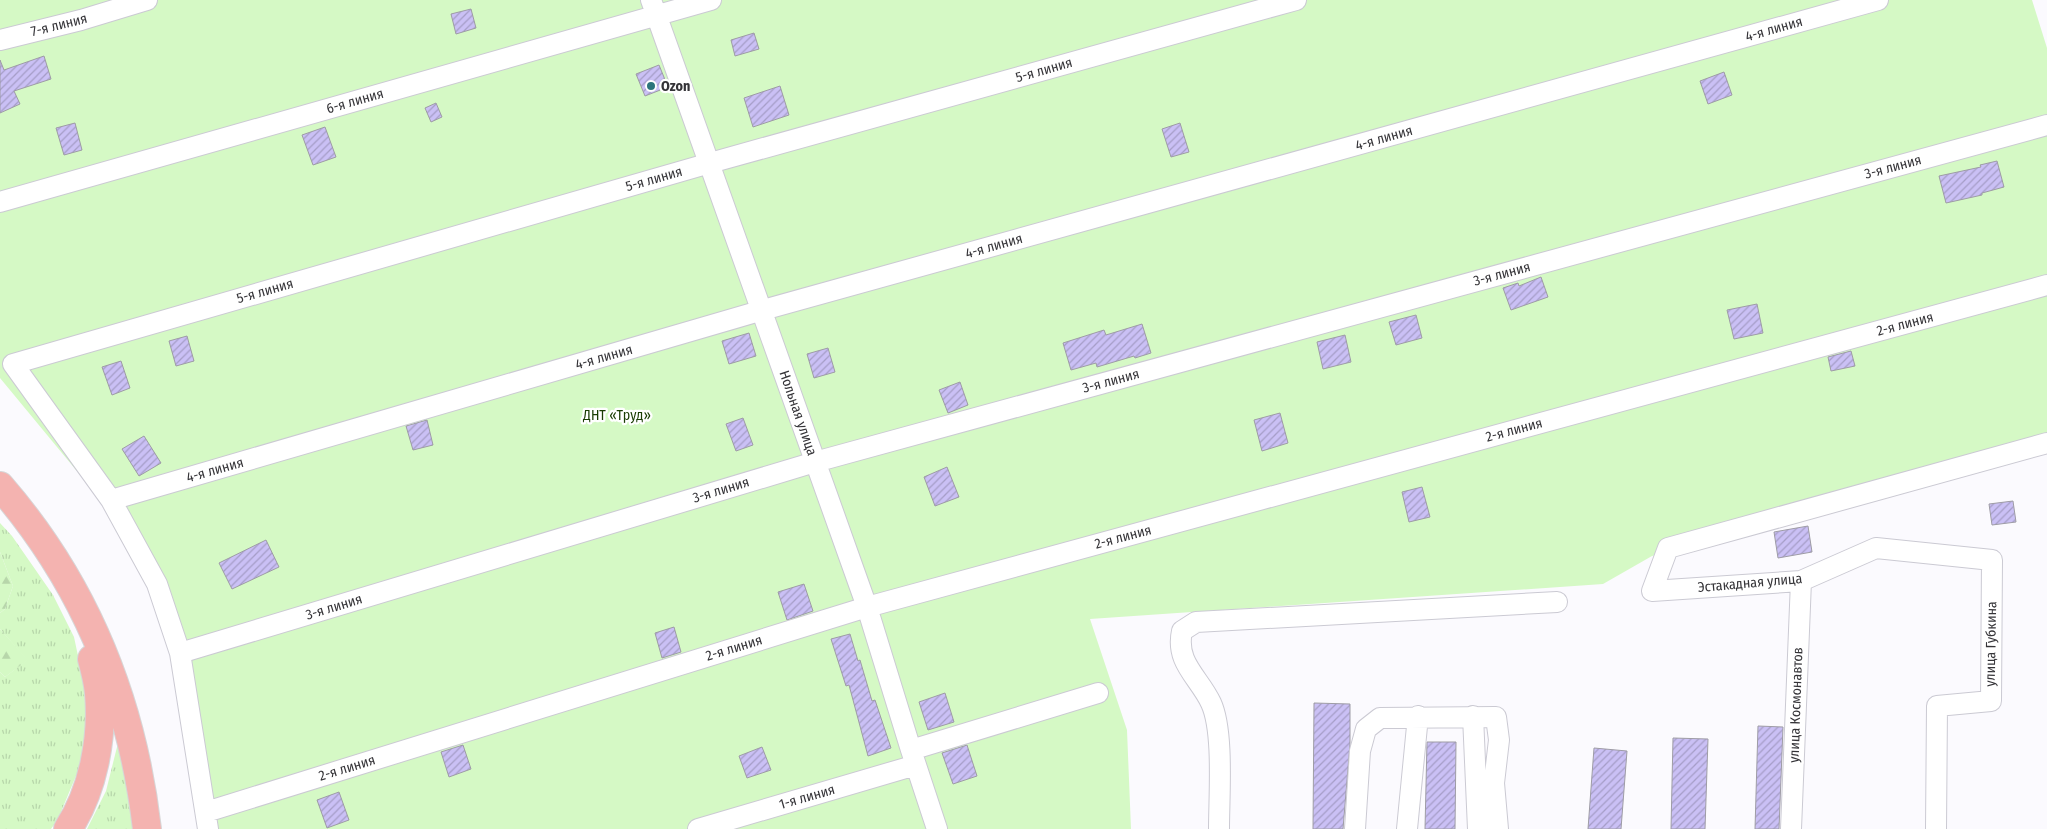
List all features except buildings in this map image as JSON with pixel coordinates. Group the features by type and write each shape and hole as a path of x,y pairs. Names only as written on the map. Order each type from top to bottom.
{"highway":[{"path":"0,486 21,510 54,557 100,641 118,691 133,746 143,795 147,829"},
{"path":"21,510 49,556 76,608 90,648 99,693 100,736 91,775 74,819 68,829"}],"street":[{"name":"7-я линия","path":"0,40 81,20 147,0"},
{"name":"6-я линия","path":"0,202 654,8 711,0"},
{"name":"5-я линия","path":"111,500 13,364 710,163 1296,0"},
{"name":"4-я линия","path":"111,500 763,310 1878,0"},
{"name":"Нольная улица","path":"654,8 763,310 867,607 937,829"},
{"name":"3-я линия","path":"180,653 815,462 2047,125"},
{"name":"2-я линия","path":"207,820 867,607 2047,285"},
{"name":"Эстакадная улица","path":"1992,560 1876,548 1801,581 1652,591 1668,548 2047,443"},
{"path":"111,500 157,584 180,653 207,820"},
{"name":"улица Губкина","path":"1936,829 1937,706 1990,701 1992,560"},
{"name":"улица Космонавтов","path":"1791,829 1801,581"},
{"path":"1219,829 1219,733 1212,704 1184,659 1179,643 1182,631 1196,622 1557,602"},
{"name":"1-я линия","path":"698,829 1098,693"},
{"path":"1407,829 1418,716"},
{"path":"1472,716 1478,829"},
{"path":"1355,829 1360,751 1366,729 1380,718 1472,716 1496,717 1499,740 1494,784 1498,829"}],"green space":[{"name":"ДНТ «Труд»","path":"0,0 2032,0 2047,48 2047,450 1652,556 1603,584 1090,619 1127,730 1131,829 199,829 168,622 114,516 0,378"},
{"path":"0,523 12,536 53,595 74,637 84,684 86,724 83,759 58,819 51,829 0,829 0,672 5,677 27,660 0,629 0,613 5,609 13,586 0,552"},
{"path":"0,552 13,586 5,609 0,613"},
{"path":"0,629 28,660 5,677 0,672"},
{"path":"120,735 133,816 133,829 87,829 106,791"}],"place":[{"name":"Ozon","path":"651,86"}]}
